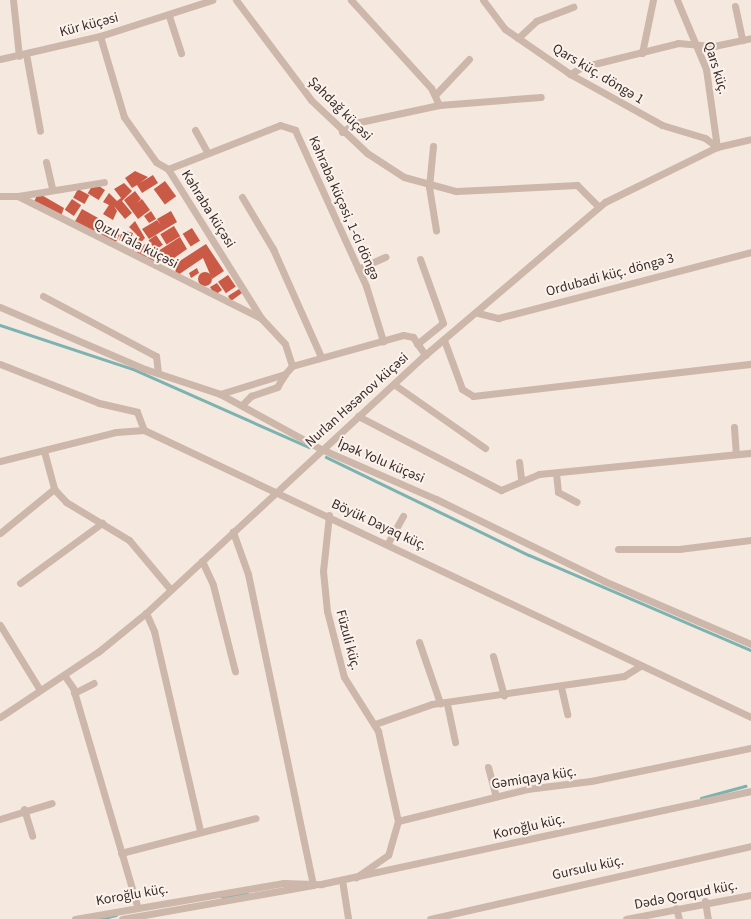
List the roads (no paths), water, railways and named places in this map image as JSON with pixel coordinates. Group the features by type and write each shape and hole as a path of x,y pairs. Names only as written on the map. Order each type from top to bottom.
{"street":[{"path":"13,0 40,131"},
{"name":"Kür küçəsi","path":"0,59 100,36 169,16 212,0"},
{"name":"Şahdağ küçəsi","path":"236,0 290,77 342,132 367,153 429,187 504,192 573,185 599,207"},
{"path":"351,0 436,94 439,105"},
{"name":"Qars küç. döngə 1","path":"483,0 496,20 518,38 570,74 662,125 705,138 716,148"},
{"path":"642,53 653,0"},
{"name":"Qars küç.","path":"677,0 696,43 712,90 716,148"},
{"path":"735,6 742,40"},
{"path":"518,38 536,21 573,7"},
{"path":"169,16 181,53"},
{"name":"Kəhraba küçəsi","path":"100,36 124,117 156,162 168,169 261,318 285,344 292,366"},
{"path":"570,74 582,67 642,53 696,43 714,46 751,38"},
{"path":"436,94 469,59"},
{"path":"342,132 355,123 439,105 541,97"},
{"name":"Kəhraba küçəsi, 1-ci döngə","path":"168,169 207,152 280,125 295,130 358,269 383,341"},
{"path":"195,130 207,152"},
{"name":"Nurlan Həsənov küçəsi","path":"0,717 64,675 146,613 321,448 395,385 425,355 478,313 599,207 626,188 704,157 716,148 751,139"},
{"path":"433,146 429,187 436,230"},
{"path":"46,162 52,187"},
{"path":"18,196 52,187 104,182"},
{"name":"Qızıl Tala küçəsi","path":"0,196 18,196 261,318"},
{"path":"242,197 273,249 321,358"},
{"name":"Ordubadi küç. döngə 3","path":"478,313 498,318 751,252"},
{"path":"358,269 385,258"},
{"path":"417,344 443,323 420,259"},
{"path":"42,296 156,356 158,373"},
{"name":"İpək Yolu küçəsi","path":"0,307 158,373 220,394 321,448 436,498 604,581 751,644"},
{"path":"242,405 251,396 277,386 292,366 383,341 408,335 425,355"},
{"path":"444,340 462,389 473,396 751,364"},
{"path":"0,364 99,403 132,410 140,415 144,430 116,432 0,461"},
{"path":"220,394 285,374"},
{"path":"395,385 485,448"},
{"path":"358,416 501,490 521,478 751,452"},
{"path":"734,427 736,454"},
{"name":"Böyük Dayaq küç.","path":"144,430 276,492 329,514 640,666 751,717"},
{"path":"44,451 54,488 74,509 102,523 137,547 171,590"},
{"path":"519,462 521,478"},
{"path":"556,473 558,492 577,502"},
{"path":"0,533 54,488"},
{"name":"Füzuli küç.","path":"329,514 323,571 327,611 344,677 375,724 398,821"},
{"path":"388,543 403,516"},
{"path":"20,582 102,523"},
{"path":"232,532 248,574 313,884"},
{"path":"618,549 679,549 751,540"},
{"path":"202,561 213,585 235,671"},
{"path":"146,613 154,630 200,831"},
{"path":"1,629 40,690"},
{"path":"419,642 443,704 455,742"},
{"path":"493,656 504,696"},
{"path":"375,724 443,704 624,676 640,666"},
{"path":"64,675 74,692 137,905"},
{"path":"74,692 94,683"},
{"path":"561,687 567,714"},
{"name":"Gəmiqaya küç.","path":"398,821 496,796 751,748"},
{"path":"488,767 496,796"},
{"name":"Koroğlu küç.","path":"122,919 342,880 750,791"},
{"path":"0,819 24,809 52,802"},
{"path":"24,809 32,836"},
{"path":"121,852 256,818"},
{"path":"356,877 388,855 398,821"},
{"name":"Gursulu küç.","path":"430,919 751,846"},
{"path":"342,880 348,919"},
{"name":"Koroğlu küç.","path":"75,919 137,905 284,883 313,884"},
{"name":"Dədə Qorqud küç.","path":"626,919 705,902 751,895"},
{"path":"705,902 708,919"},
{"path":"676,908 679,919"}],"waterway":[{"path":"0,325 133,369 309,447"},
{"path":"326,457 529,555 751,650"},
{"path":"701,798 745,786"},
{"path":"222,897 247,893"},
{"path":"100,919 116,915"}]}
